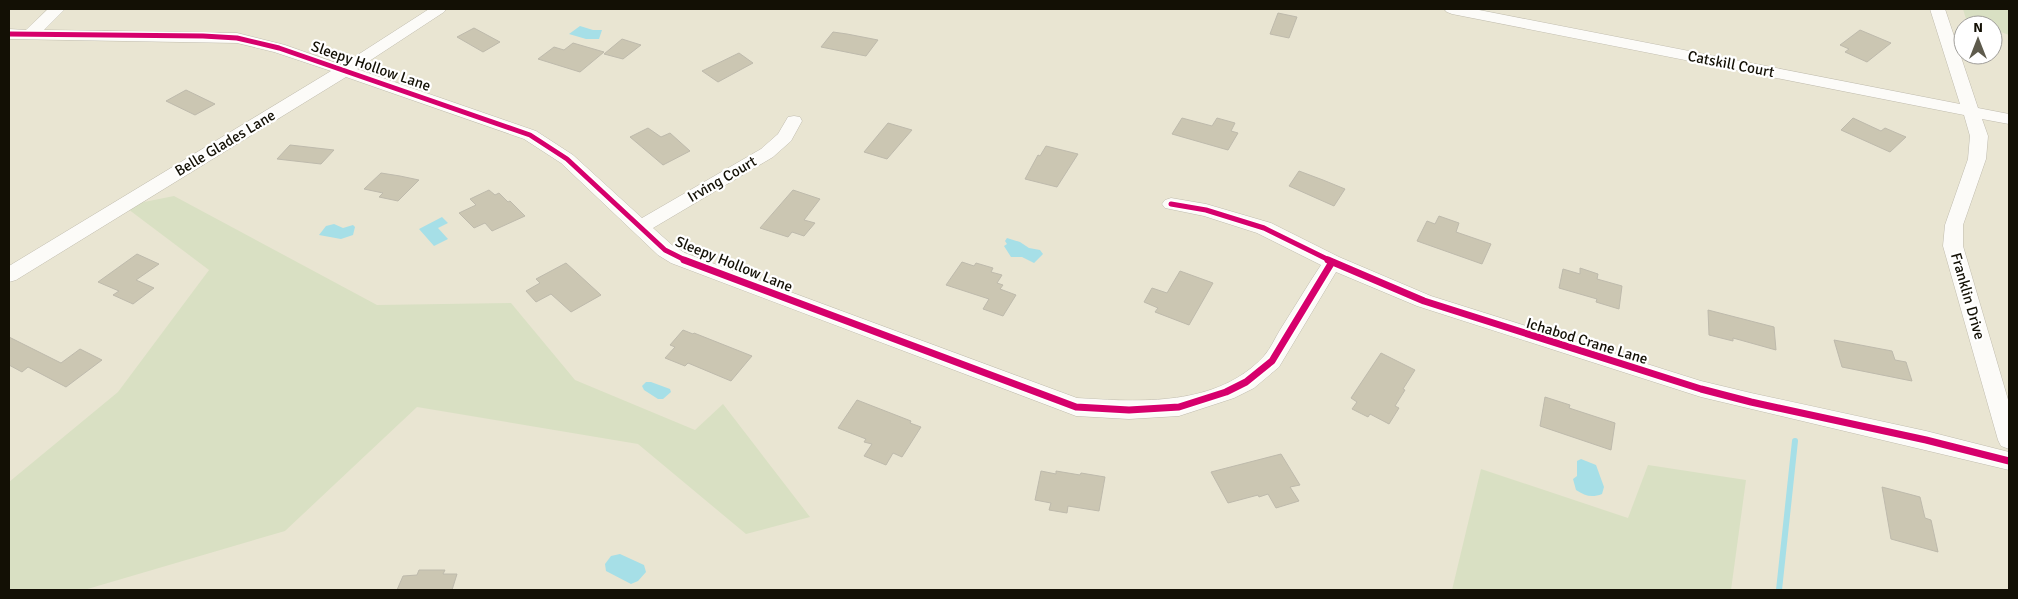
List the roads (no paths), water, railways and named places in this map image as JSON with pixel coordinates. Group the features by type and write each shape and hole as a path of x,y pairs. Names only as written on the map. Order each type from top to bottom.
{"street":[{"path":"30,34 57,9"},
{"name":"Belle Glades Lane","path":"9,275 345,70 439,9"},
{"name":"Catskill Court","path":"1452,9 2009,119"},
{"name":"Franklin Drive","path":"1938,9 1972,111 1978,136 1977,159 1954,225 1953,246 2009,440"},
{"name":"Sleepy Hollow Lane","path":"9,34 237,38 279,48 345,70 530,135 567,159 665,250 678,258 1076,407 1129,410 1179,407 1226,392 1246,382 1272,361 1332,262"},
{"name":"Irving Court","path":"640,227 767,153 785,138 794,121"},
{"name":"Ichabod Crane Lane","path":"1171,204 1206,210 1264,228 1332,262 1424,301 1701,389 1751,402 1926,440 2009,461"}],"water":[{"path":"580,26 593,30 602,30 599,39 586,39 569,34"},
{"path":"442,217 448,223 438,228 448,239 434,246 419,229"},
{"path":"334,224 343,228 353,225 355,227 353,235 341,239 319,235 326,226"},
{"path":"1007,238 1020,242 1029,248 1040,250 1043,254 1034,263 1022,257 1011,257 1004,246 1007,244 1005,241"},
{"path":"646,382 670,389 671,392 663,399 658,399 644,390 642,386"},
{"path":"1581,459 1596,465 1604,487 1602,494 1589,496 1576,490 1573,479 1577,476 1577,461"},
{"path":"620,554 644,565 646,572 638,581 631,584 606,571 605,564 611,556"}],"waterway":[{"path":"1779,590 1795,441"}]}
